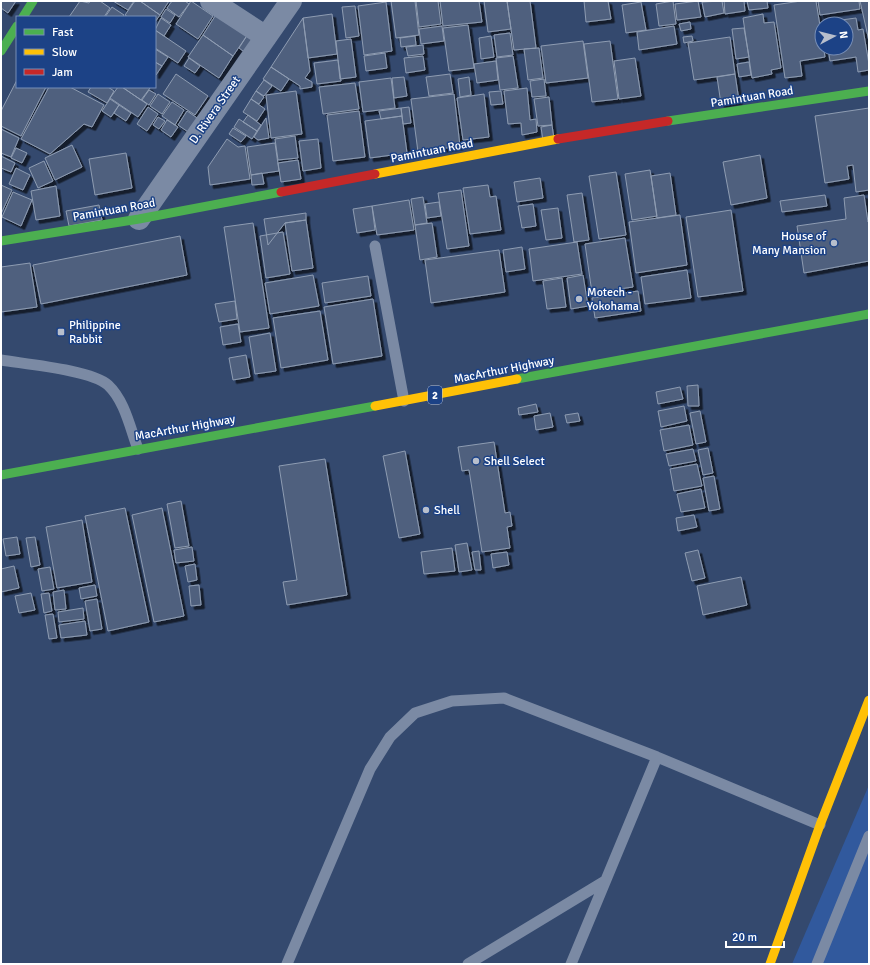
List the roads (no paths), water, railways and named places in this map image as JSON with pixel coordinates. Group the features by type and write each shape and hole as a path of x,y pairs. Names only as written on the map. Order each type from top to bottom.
{"main road":[{"path":"24,16 33,1"},
{"path":"1,51 16,28"},
{"name":"Pamintuan Road","path":"1,241 139,219 583,134 869,91"},
{"name":"MacArthur Highway","path":"1,475 869,314"},
{"path":"770,964 820,825 869,700"}],"street":[{"path":"211,1 266,37"},
{"name":"D. Rivera Street","path":"139,219 291,1"}],"lane":[{"path":"374,246 404,401"},
{"path":"1,360 89,375 108,385 121,402 138,449"},
{"path":"287,964 370,769 390,737 415,713 452,702 504,698 657,757 820,825"},
{"path":"570,964 657,757"},
{"path":"817,964 869,836"},
{"path":"468,964 605,881"}],"place":[{"name":"House of Many Mansion","path":"834,243"},
{"name":"Motech - Yokohama","path":"579,299"},
{"name":"Philippine Rabbit","path":"61,332"},
{"name":"Shell Select","path":"476,461"},
{"name":"Shell","path":"426,510"}]}
